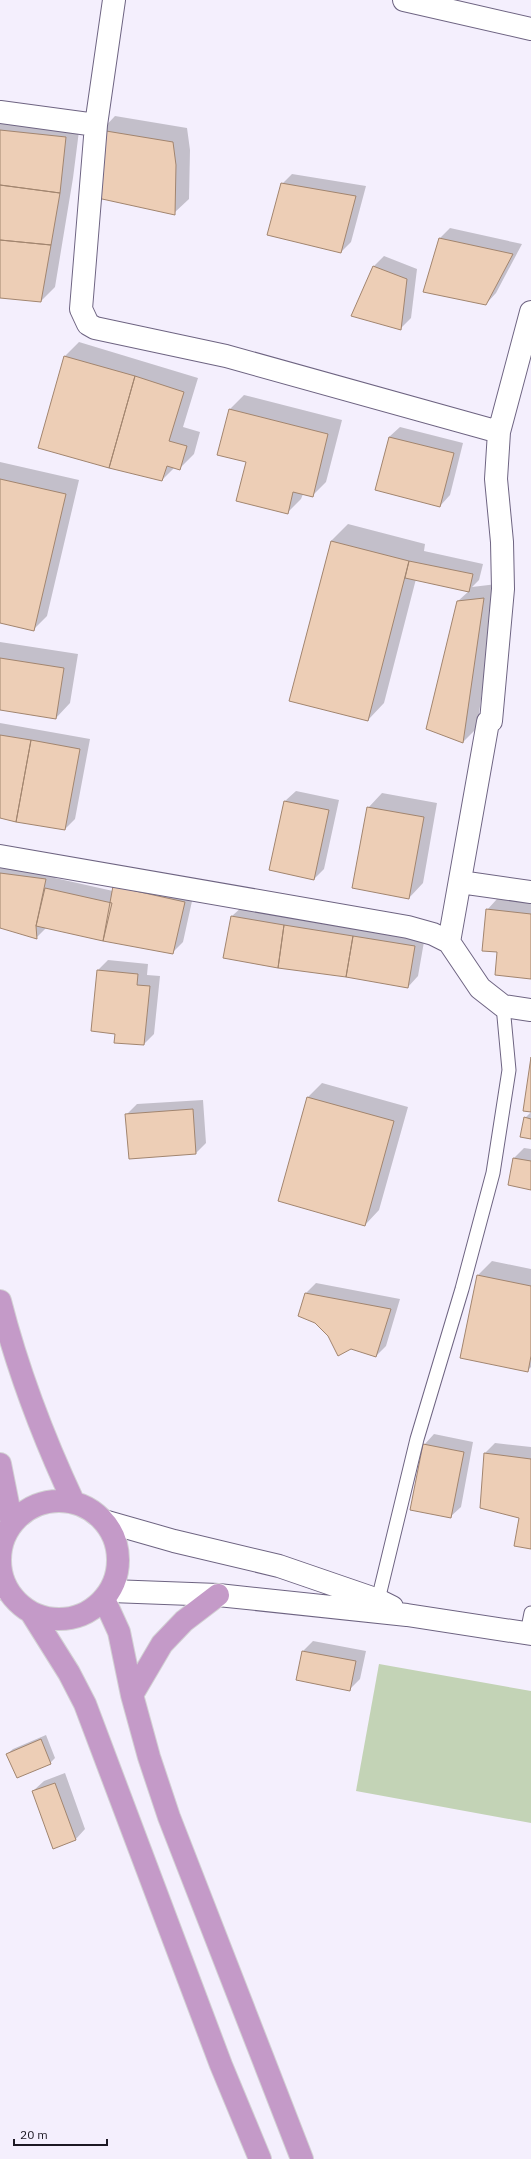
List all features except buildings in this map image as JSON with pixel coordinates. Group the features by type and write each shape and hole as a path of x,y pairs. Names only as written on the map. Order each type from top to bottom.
{"highway":[{"path":"0,1301 10,1340 28,1395 49,1450 74,1503"},
{"path":"0,1464 8,1525 1,1546 0,1569 4,1588 18,1603 32,1614 70,1673 88,1711 221,2065 260,2159"},
{"path":"8,1525 25,1512 40,1504 57,1501 74,1503 90,1509 104,1521 114,1537 119,1555 118,1574 107,1595 89,1612 70,1619 51,1619 32,1614"},
{"path":"107,1595 119,1632 132,1695 149,1757 172,1825 302,2159"},
{"path":"132,1695 162,1644 184,1621 218,1595"}],"street":[{"path":"114,0 96,125 80,309 88,324 95,328 226,356 499,432"},
{"path":"404,0 531,29"},
{"path":"0,112 96,125"},
{"path":"449,942 488,722 491,721 502,589 502,542 496,479 499,432 526,348 531,312"},
{"path":"0,856 408,927 433,934 449,942 480,988 503,1006 531,1010"},
{"path":"460,882 531,892"},
{"path":"104,1521 174,1542 279,1566 378,1600 407,1615"},
{"path":"107,1595 218,1595 530,1627"}],"lane":[{"path":"378,1600 417,1439 462,1289 493,1173 509,1070 503,1006"}],"green space":[{"path":"379,1664 531,1691 531,1823 356,1791"}]}
